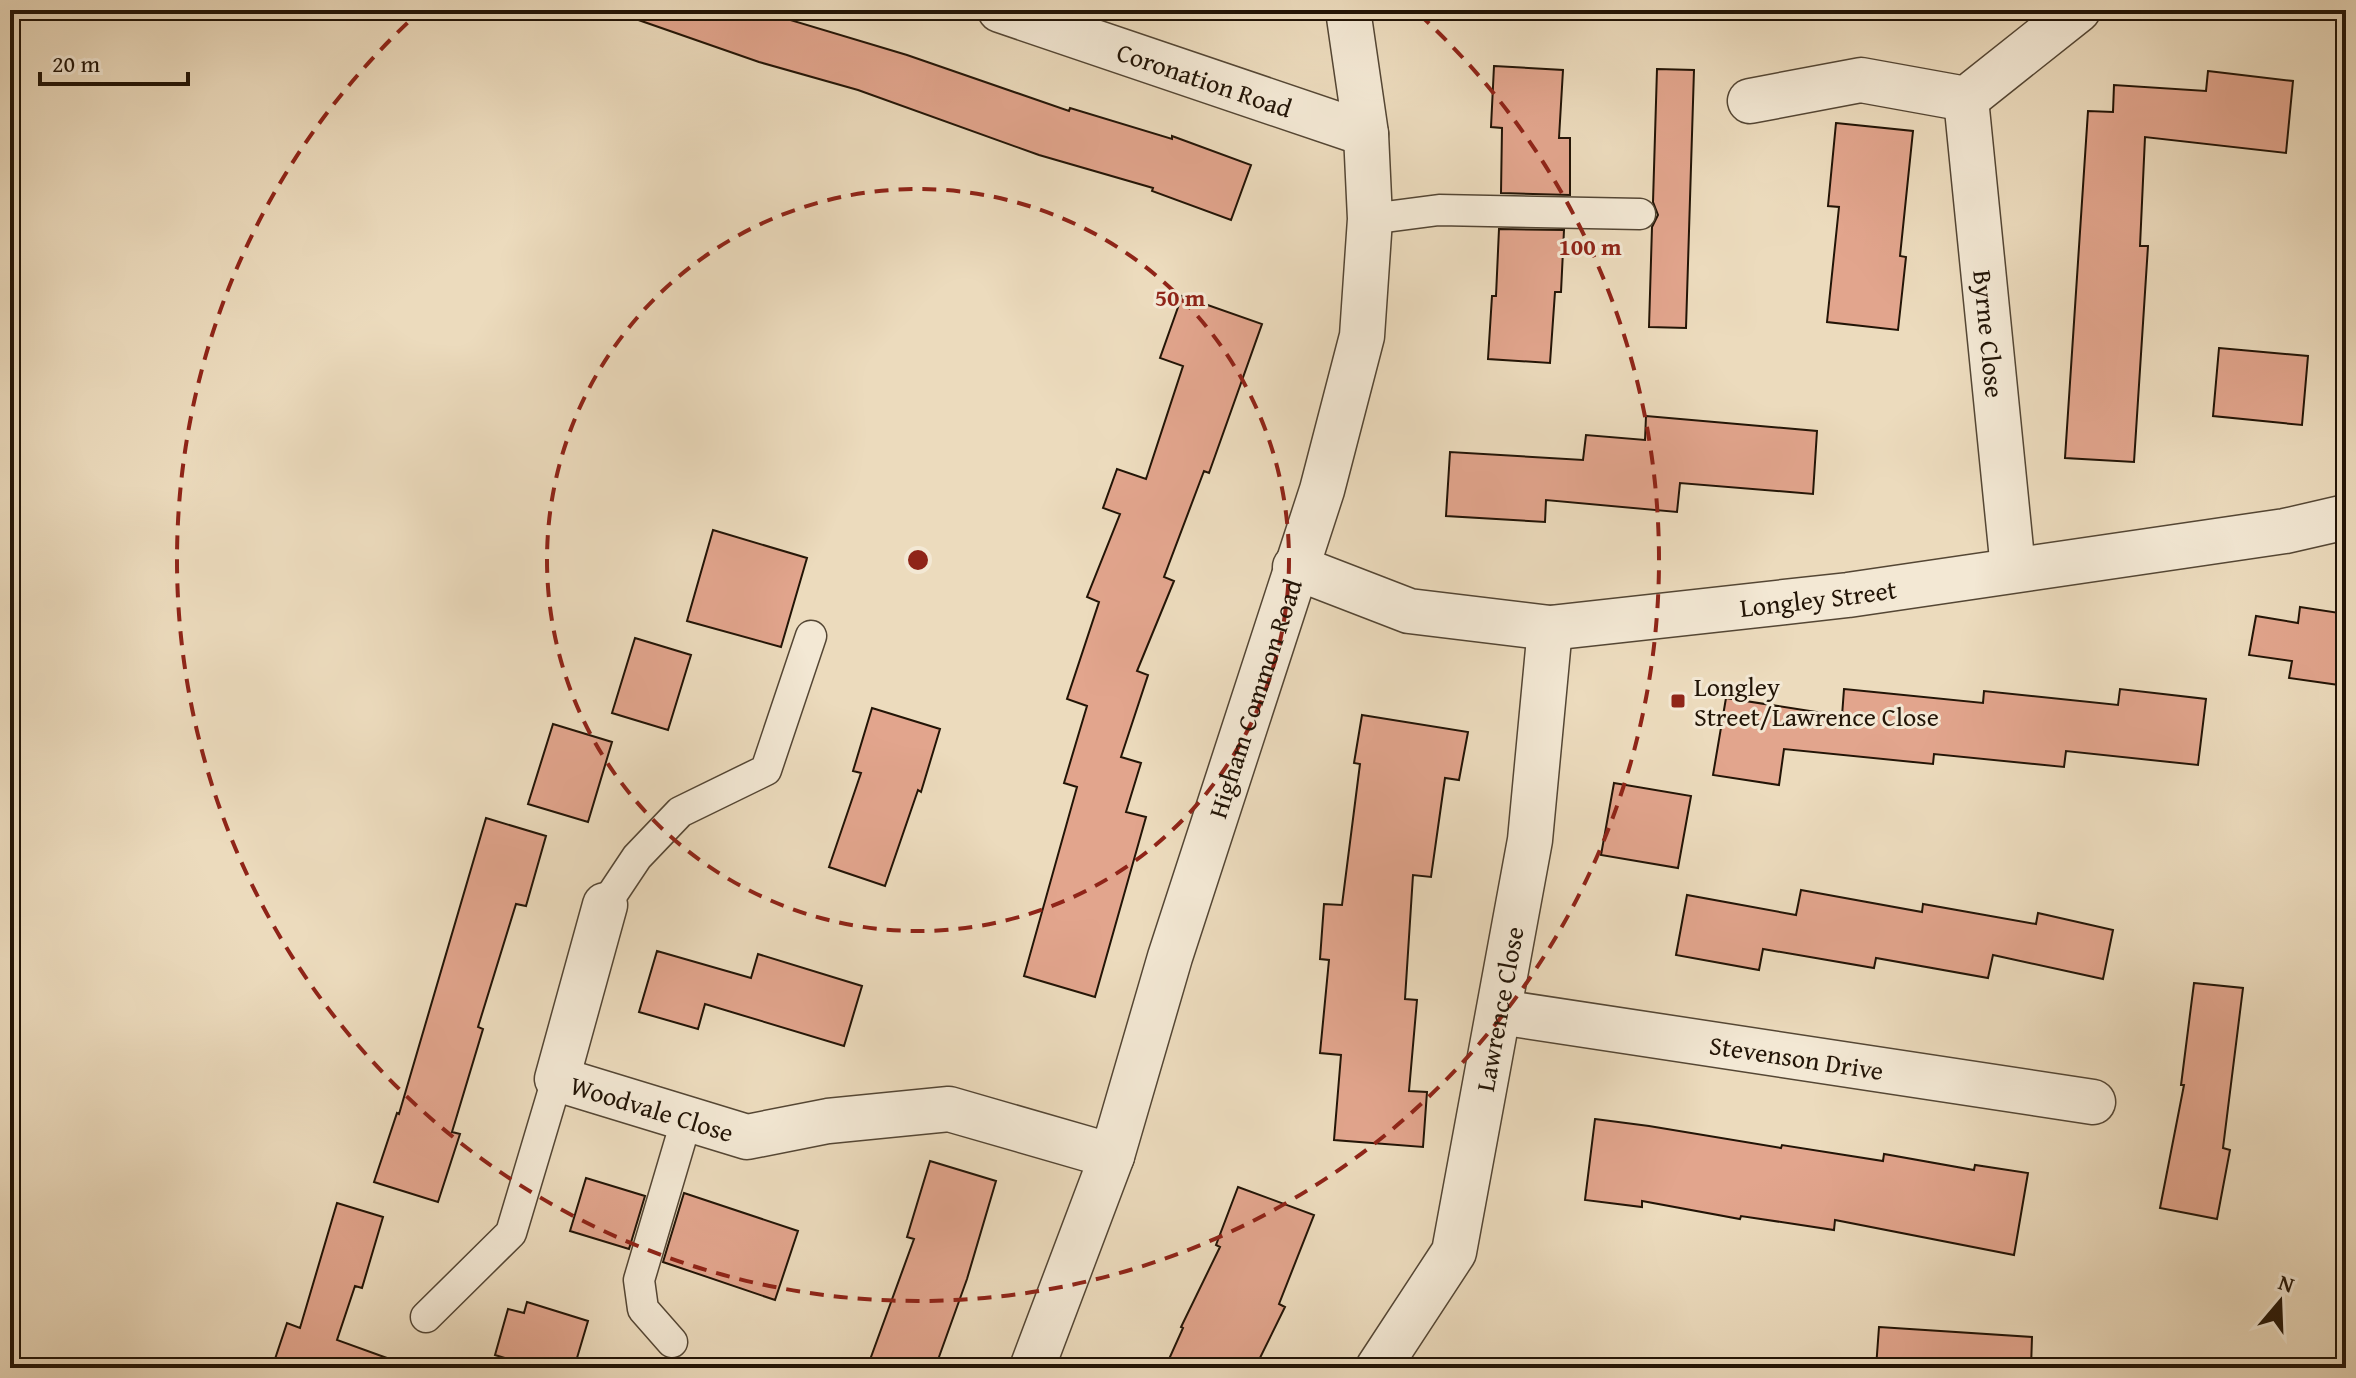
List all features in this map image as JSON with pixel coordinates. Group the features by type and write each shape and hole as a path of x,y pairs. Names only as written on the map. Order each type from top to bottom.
{"street":[{"name":"Coronation Road","path":"1000,10 1366,134"},
{"name":"Higham Common Road","path":"1032,1368 1112,1156 1170,957 1322,490 1362,336 1370,219 1366,134 1348,10"},
{"path":"1750,101 1861,80 1966,99 2078,10"},
{"name":"Byrne Close","path":"1966,99 2013,569"},
{"name":"Longley Street","path":"1295,567 1409,611 1550,628 1848,595 2285,531 2346,517"},
{"name":"Lawrence Close","path":"1378,1368 1454,1252 1530,840 1550,628"},
{"name":"Woodvale Close","path":"605,905 557,1079 747,1137 828,1121 949,1109 1112,1156"},
{"name":"Stevenson Drive","path":"1500,1012 2093,1102"}],"lane":[{"path":"1370,219 1439,210 1640,214"},
{"path":"605,905 637,857 680,812 766,770 811,636"},
{"path":"426,1317 511,1233 557,1079"},
{"path":"672,1342 643,1309 639,1280 687,1118"}],"building":[{"path":"628,10 757,10 907,55 1069,111 1070,108 1172,139 1172,136 1251,165 1231,220 1152,191 1153,188 1039,155 858,90 759,62 627,16"},
{"path":"1494,66 1563,70 1559,138 1570,138 1570,195 1501,193 1502,128 1491,127"},
{"path":"1657,69 1694,70 1686,328 1649,327 1652,227 1658,215 1653,202"},
{"path":"2208,71 2293,81 2286,153 2145,137 2140,246 2148,246 2134,462 2065,458 2088,111 2113,112 2114,85 2206,91"},
{"path":"1836,123 1913,131 1900,256 1906,257 1898,330 1827,322 1839,207 1828,206"},
{"path":"1499,229 1564,230 1561,292 1555,292 1550,363 1488,359 1492,296 1496,296"},
{"path":"1182,296 1262,324 1209,473 1204,471 1164,577 1174,581 1137,671 1148,675 1121,757 1141,763 1126,812 1146,817 1095,997 1024,976 1077,787 1064,783 1087,706 1067,699 1099,602 1087,597 1120,514 1103,508 1117,469 1146,479 1183,366 1160,358"},
{"path":"2219,348 2308,356 2302,425 2213,416"},
{"path":"1646,416 1817,431 1813,494 1680,483 1677,512 1546,500 1545,522 1446,516 1450,452 1583,460 1586,435 1645,440"},
{"path":"713,530 807,558 781,647 687,621"},
{"path":"2300,607 2346,614 2346,686 2289,678 2292,661 2249,655 2256,616 2298,623"},
{"path":"635,638 691,655 668,730 612,713"},
{"path":"1844,689 1983,703 1984,691 2118,705 2120,689 2206,699 2198,765 2066,751 2064,767 1934,754 1933,764 1784,749 1779,785 1713,775 1726,698 1842,716"},
{"path":"872,708 940,729 921,792 918,790 885,886 829,867 861,773 853,771"},
{"path":"1362,715 1468,732 1459,780 1445,778 1431,877 1413,875 1405,999 1417,1000 1409,1091 1427,1092 1423,1147 1334,1140 1341,1055 1320,1053 1329,960 1320,959 1324,904 1342,905 1360,764 1354,763"},
{"path":"553,724 612,742 588,822 528,804"},
{"path":"1614,783 1691,796 1678,868 1601,855"},
{"path":"486,818 546,836 526,906 516,904 478,1027 483,1029 452,1132 460,1134 438,1202 374,1182 399,1114"},
{"path":"1801,890 1922,912 1923,904 2036,924 2038,913 2113,930 2103,979 1993,955 1988,978 1876,958 1874,968 1763,949 1759,970 1676,955 1687,895 1796,915"},
{"path":"657,951 751,978 758,954 862,986 844,1046 705,1004 698,1029 639,1012"},
{"path":"2194,983 2243,988 2223,1148 2230,1150 2217,1219 2160,1208 2184,1085 2181,1085"},
{"path":"1595,1119 1883,1161 1884,1154 1974,1170 1975,1165 2028,1173 2014,1255 1835,1220 1834,1230 1741,1216 1740,1219 1642,1201 1642,1207 1585,1200"},
{"path":"930,1161 996,1181 967,1279 935,1368 867,1368 914,1239 907,1237"},
{"path":"586,1178 645,1196 629,1249 570,1231"},
{"path":"1238,1187 1314,1215 1279,1304 1285,1307 1255,1368 1165,1368 1181,1327 1220,1247 1216,1245"},
{"path":"684,1193 798,1231 775,1300 663,1262"},
{"path":"337,1203 383,1217 362,1288 355,1286 337,1340 398,1362 397,1368 272,1368 287,1323 300,1328"},
{"path":"527,1302 588,1321 574,1368 539,1368 495,1355 508,1309 524,1313"},
{"path":"1879,1327 2032,1337 2031,1368 1876,1368"}],"place":[{"name":"Longley Street/Lawrence Close","path":"1678,701"}]}
